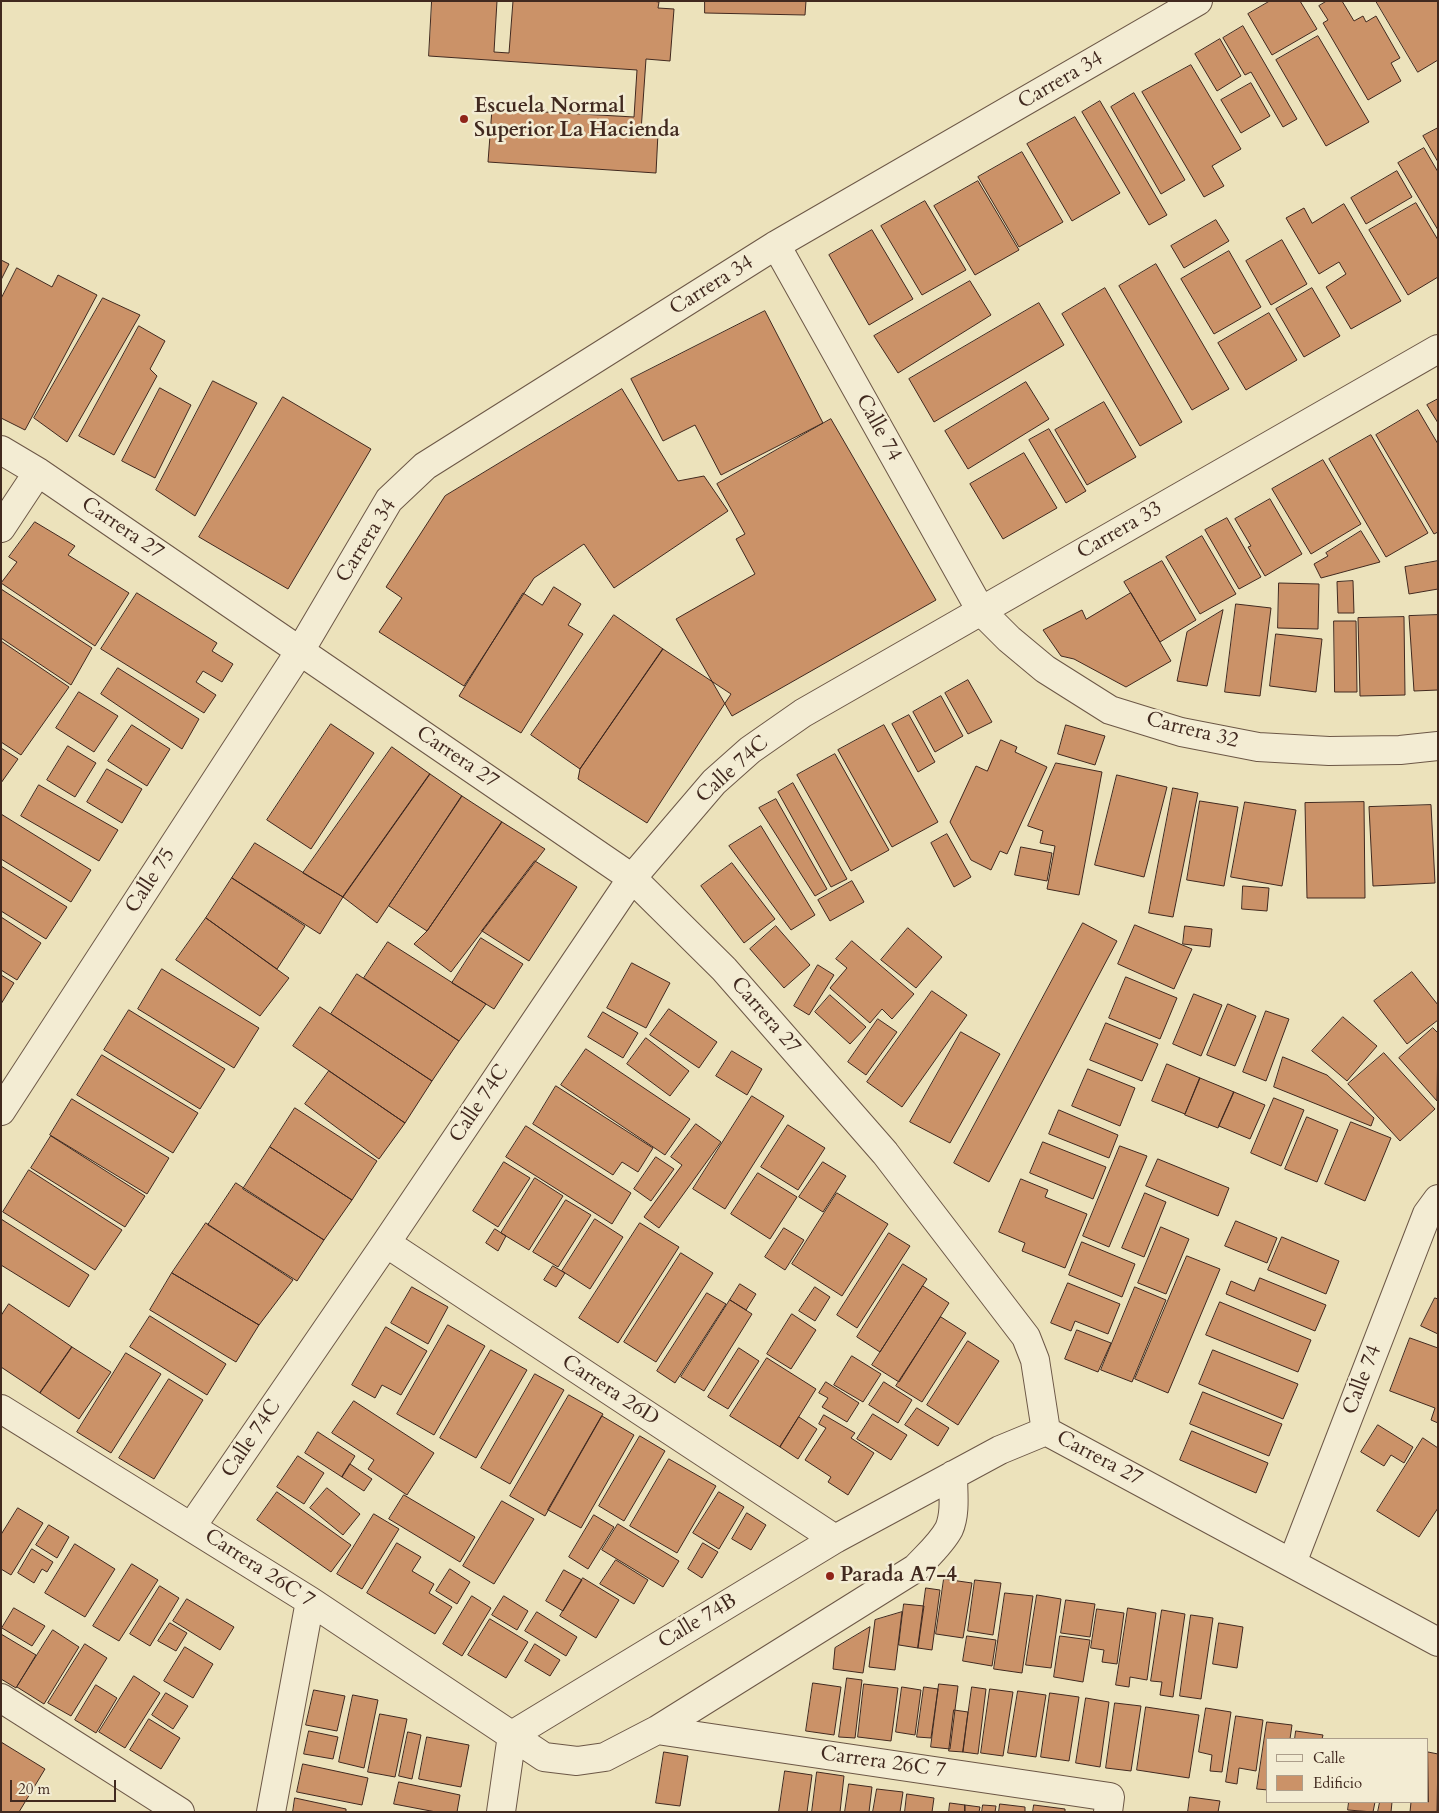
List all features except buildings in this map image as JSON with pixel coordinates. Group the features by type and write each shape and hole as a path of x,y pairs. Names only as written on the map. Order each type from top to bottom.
{"street":[{"name":"Carrera 34","path":"300,651 389,500 425,466 776,245 1198,1"},
{"name":"Calle 74","path":"776,245 980,611"},
{"name":"Carrera 33","path":"803,713 1438,349"},
{"name":"Carrera 27","path":"1,450 38,472 632,878 724,969 885,1153 1026,1337 1034,1360 1046,1431 1438,1642"},
{"path":"1,528 38,472"},
{"name":"Carrera 32","path":"980,611 1045,670 1110,710 1181,732 1258,747 1329,751 1400,750 1438,746"},
{"name":"Calle 75","path":"1,1111 300,651"},
{"name":"Calle 74C","path":"192,1526 386,1243 632,878 714,782 750,750 803,713"},
{"name":"Calle 74","path":"1292,1563 1427,1214 1438,1199"},
{"name":"Carrera 26D","path":"386,1243 835,1539"},
{"name":"Carrera 26C 7","path":"1,1409 192,1526 544,1757 577,1761 605,1756 657,1730 1109,1804"},
{"name":"Calle 74B","path":"512,1735 835,1539 1000,1450 1046,1431"},
{"path":"657,1730 916,1568 936,1547 949,1528 954,1504 953,1475"},
{"path":"271,1812 310,1602"},
{"path":"1,1698 180,1812"},
{"path":"501,1812 512,1735"}],"place":[{"name":"Escuela Normal Superior La Hacienda","path":"464,119"},
{"name":"Parada A7-4","path":"830,1576"}]}
